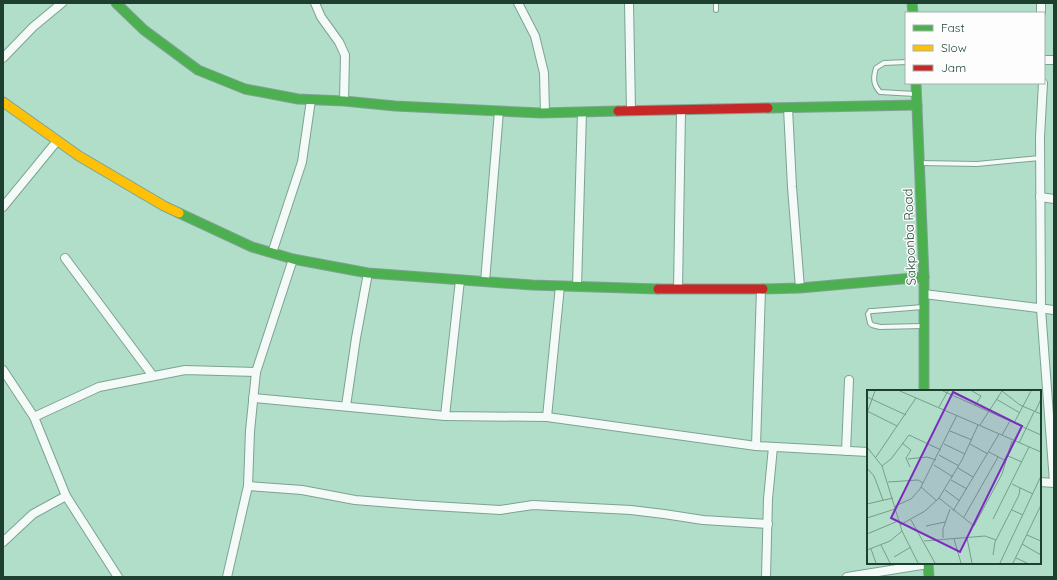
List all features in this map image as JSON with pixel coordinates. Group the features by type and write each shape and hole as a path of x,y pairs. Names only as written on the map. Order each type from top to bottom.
{"street":[{"path":"3,58 33,27 62,3"},
{"path":"116,3 144,30 198,70 245,89 298,99 344,101 395,106 545,113 917,105"},
{"path":"315,3 321,17 339,42 345,55 344,101"},
{"path":"518,3 535,36 544,72 545,113"},
{"path":"629,3 631,111"},
{"name":"Sakponba Road","path":"916,84 924,277 924,390"},
{"path":"1041,482 1054,483 1041,309 1040,158 1043,84"},
{"path":"272,253 302,162 310,100"},
{"path":"3,102 16,113 79,156 164,206 252,247 293,259 368,273 577,287 762,290 924,277"},
{"path":"788,108 792,187 800,288"},
{"path":"678,289 682,110"},
{"path":"485,282 499,111"},
{"path":"577,287 582,112"},
{"path":"3,207 57,140"},
{"path":"1040,197 1054,199"},
{"path":"65,258 153,376"},
{"path":"227,577 248,486 256,372 293,259"},
{"path":"346,406 356,338 368,273"},
{"path":"445,416 460,280"},
{"path":"547,417 560,286"},
{"path":"756,446 762,290"},
{"path":"924,294 1054,310"},
{"path":"3,370 34,417 66,496 117,576"},
{"path":"34,417 99,387 153,376 185,370 256,372"},
{"path":"846,451 849,380"},
{"path":"253,398 445,416 547,417 756,446 867,452"},
{"path":"766,577 768,499 774,447"},
{"path":"248,486 302,490 355,500 417,505 500,510 533,505 630,510 703,520 768,524"},
{"path":"3,542 33,514 66,496"},
{"path":"847,577 928,564 929,577"}],"lane":[{"path":"716,3 716,10"},
{"path":"905,62 884,64 876,68 873,77 875,87 880,92 916,94"},
{"path":"919,163 976,164 1040,158"},
{"path":"923,326 873,326 870,323 868,314 870,311 924,307"}],"traffic: fast":[{"path":"116,3 144,30 198,70 245,89 298,99 344,101 395,106 541,113 618,111"},
{"path":"912,3 913,12"},
{"path":"916,84 924,277 924,390"},
{"path":"768,108 917,105"},
{"path":"179,213 252,247 293,259 368,273 532,285 658,289"},
{"path":"763,289 800,288 924,277"},
{"path":"928,564 929,577"}],"traffic: slow":[{"path":"3,102 79,156 164,206 179,213"}],"traffic: jam":[{"path":"618,111 768,108"},
{"path":"658,289 763,289"}]}
